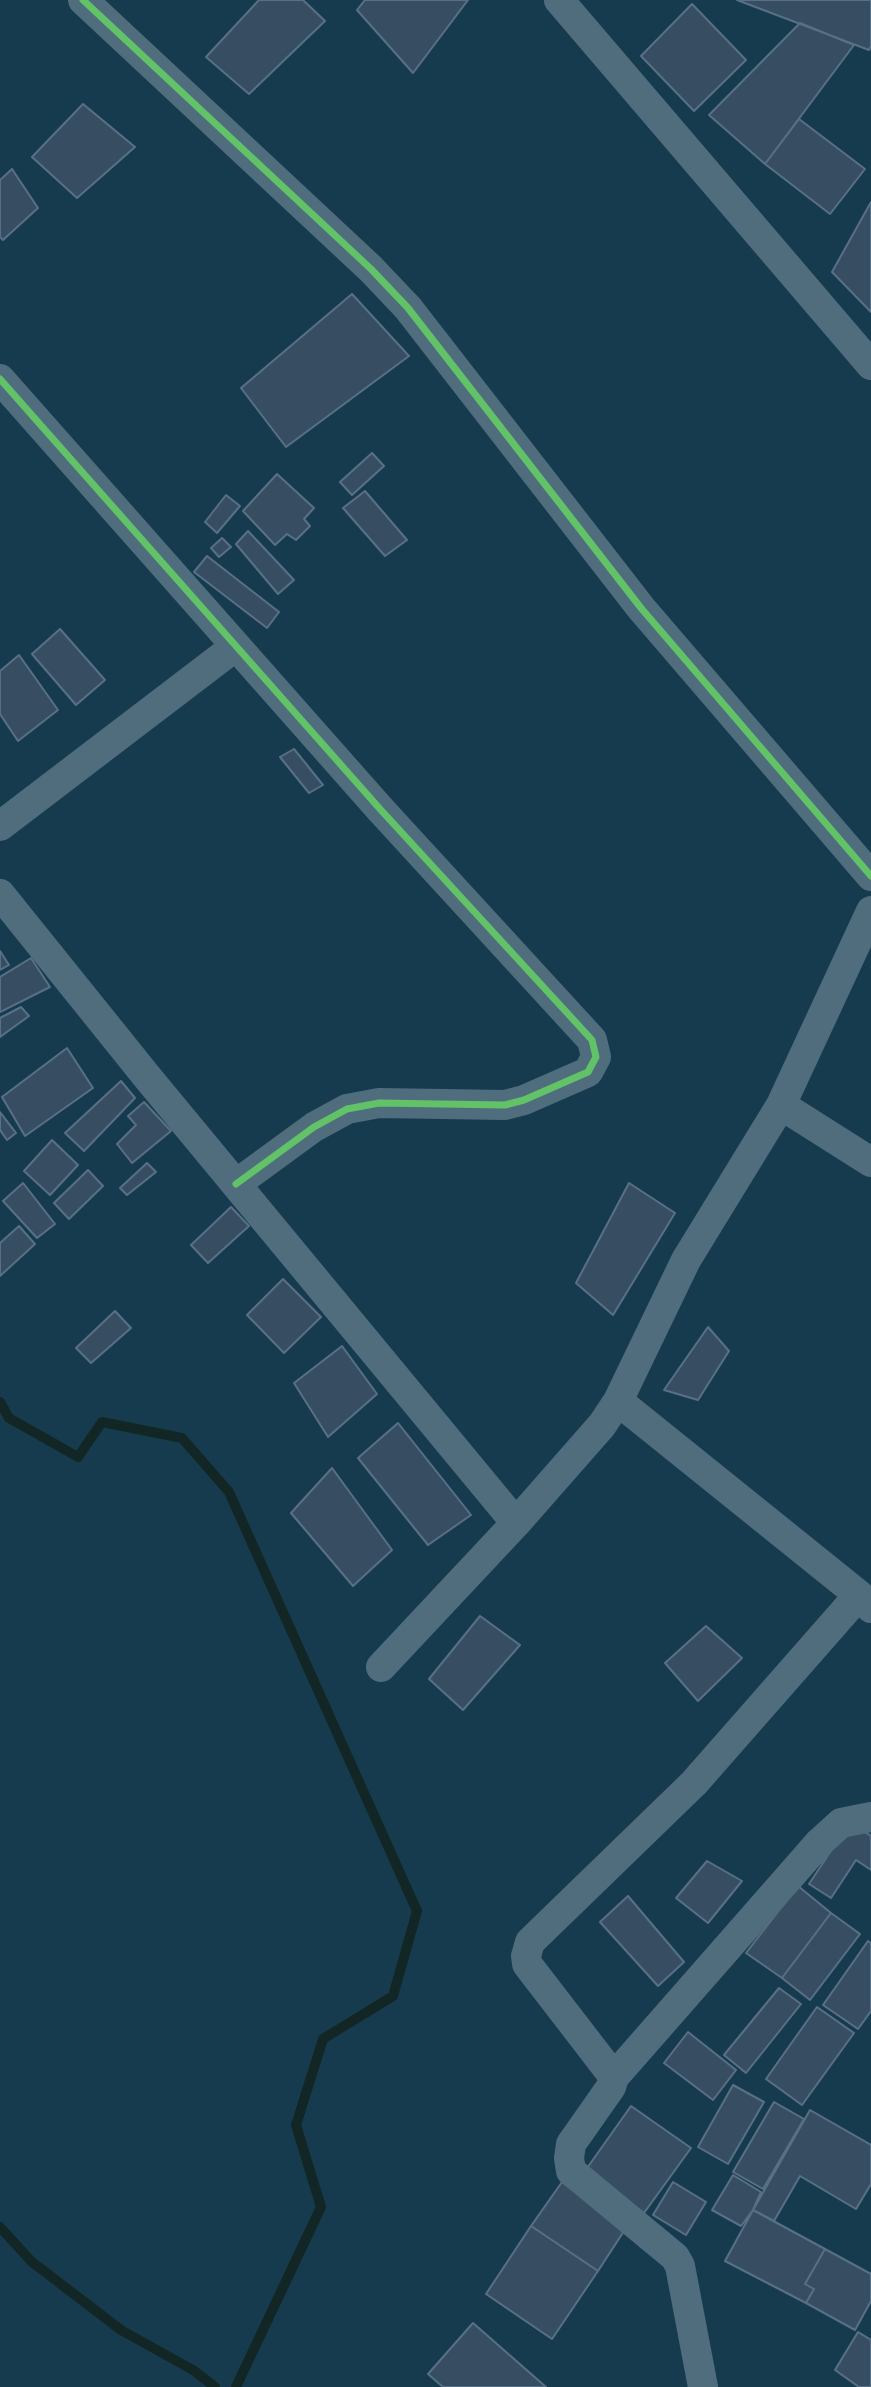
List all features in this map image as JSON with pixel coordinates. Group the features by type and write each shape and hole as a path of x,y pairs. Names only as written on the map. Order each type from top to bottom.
{"street":[{"path":"83,0 371,269 408,308 641,608 871,876"},
{"path":"559,0 871,365"},
{"path":"0,379 389,819 593,1040 596,1057 588,1072 524,1100 505,1105 379,1103 347,1109 314,1127 236,1184"},
{"path":"0,826 236,646"},
{"path":"0,894 516,1522"},
{"path":"381,1667 516,1522 603,1424 618,1401 686,1260 781,1105 871,911"},
{"path":"781,1105 871,1162"},
{"path":"614,2077 527,1964 530,1942 694,1783 865,1602 618,1401"},
{"path":"703,2387 680,2266 675,2257 571,2171 570,2144 611,2087 614,2077 820,1842 841,1823 871,1818"}],"building":[{"path":"259,0 303,0 325,21 249,94 206,57"},
{"path":"365,0 468,0 413,73 357,10"},
{"path":"737,0 871,0 871,46 869,50"},
{"path":"692,4 746,60 694,111 641,56"},
{"path":"800,23 854,45 765,164 709,115"},
{"path":"83,104 135,147 77,198 32,157"},
{"path":"799,119 865,169 830,214 765,164"},
{"path":"12,169 38,208 3,240 0,237 0,180"},
{"path":"871,202 871,312 832,272"},
{"path":"352,294 409,356 286,447 241,388"},
{"path":"372,453 384,466 352,495 340,482"},
{"path":"277,474 314,508 304,519 310,526 296,540 287,534 275,545 243,511"},
{"path":"365,491 407,540 385,556 343,508"},
{"path":"226,495 240,506 217,533 205,522"},
{"path":"248,531 294,580 278,594 236,544"},
{"path":"222,538 231,547 219,557 211,548"},
{"path":"207,556 279,612 267,628 194,572"},
{"path":"60,629 105,680 76,705 32,654"},
{"path":"19,655 58,710 18,741 0,714 0,671"},
{"path":"294,749 323,785 309,793 280,757"},
{"path":"0,951 9,965 0,970"},
{"path":"31,958 50,987 0,1012 0,977"},
{"path":"21,1007 29,1016 0,1037 0,1018"},
{"path":"67,1048 93,1088 25,1136 2,1097"},
{"path":"121,1081 135,1098 84,1151 65,1133"},
{"path":"144,1102 171,1131 132,1163 117,1144 136,1125 128,1116"},
{"path":"0,1112 16,1133 7,1140 0,1130"},
{"path":"52,1140 78,1165 50,1195 24,1171"},
{"path":"147,1163 156,1172 127,1195 120,1188"},
{"path":"88,1170 103,1186 69,1219 54,1203"},
{"path":"23,1183 55,1224 37,1238 3,1201"},
{"path":"629,1183 675,1213 613,1315 576,1283"},
{"path":"231,1207 249,1226 208,1263 191,1245"},
{"path":"19,1226 35,1244 0,1276 0,1243"},
{"path":"283,1279 321,1317 284,1353 247,1315"},
{"path":"115,1311 131,1328 91,1363 76,1348"},
{"path":"708,1327 729,1351 698,1400 664,1390"},
{"path":"342,1346 377,1394 328,1437 294,1383"},
{"path":"398,1423 471,1515 428,1545 358,1458"},
{"path":"332,1468 392,1550 353,1586 291,1513"},
{"path":"480,1616 520,1645 463,1710 429,1679"},
{"path":"706,1626 742,1658 698,1701 665,1663"},
{"path":"850,1822 871,1836 871,1870 856,1860 831,1898 809,1884"},
{"path":"707,1861 742,1881 708,1923 676,1898"},
{"path":"798,1886 831,1913 782,1978 746,1953"},
{"path":"628,1896 684,1962 658,1986 600,1922"},
{"path":"831,1913 860,1934 810,2000 782,1978"},
{"path":"868,1941 871,1943 871,2011 858,2029 823,2005"},
{"path":"779,1988 801,2004 746,2073 724,2055"},
{"path":"817,2007 854,2033 802,2105 766,2079"},
{"path":"688,2032 736,2070 713,2100 664,2063"},
{"path":"733,2085 764,2102 728,2164 698,2147"},
{"path":"774,2102 804,2119 763,2189 733,2172"},
{"path":"631,2106 691,2148 644,2213 585,2171"},
{"path":"810,2110 871,2145 871,2184 856,2209 800,2176 774,2221 753,2210"},
{"path":"733,2175 761,2192 753,2210 741,2226 712,2210"},
{"path":"562,2182 626,2228 598,2271 531,2226"},
{"path":"673,2182 706,2202 686,2235 653,2215"},
{"path":"753,2210 825,2249 805,2284 814,2289 806,2303 725,2261"},
{"path":"531,2226 598,2271 552,2339 486,2294"},
{"path":"825,2249 871,2274 871,2301 855,2330 806,2303 814,2289 805,2284"},
{"path":"473,2323 546,2387 443,2387 428,2374"},
{"path":"858,2332 871,2340 871,2387 859,2387 835,2370"}],"waterway":[{"path":"0,1402 9,1418 78,1457 102,1422 182,1438 229,1492 417,1911 393,1996 323,2039 296,2125 321,2207 236,2387"},
{"path":"0,2227 32,2262 121,2330 193,2370 215,2387"}],"cycle path":[{"path":"83,0 371,269 408,308 641,608 871,876"},
{"path":"0,379 380,809 592,1040 596,1057 588,1072 524,1100 505,1105 379,1103 347,1109 314,1127 236,1184"}]}
